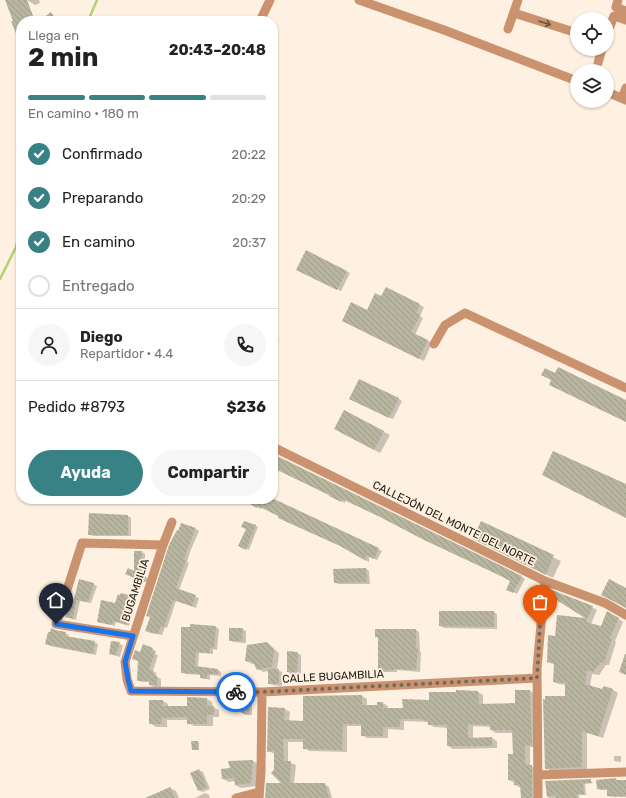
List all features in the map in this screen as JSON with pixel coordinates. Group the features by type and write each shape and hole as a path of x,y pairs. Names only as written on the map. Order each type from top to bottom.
{"street":[{"path":"262,16 270,0"},
{"path":"359,0 570,77"},
{"path":"508,29 518,0"},
{"path":"618,0 616,7 626,10"},
{"path":"514,13 570,31"},
{"path":"614,16 626,20"},
{"path":"598,63 600,56"},
{"path":"614,95 624,99 626,88"},
{"path":"434,344 445,325 465,313 626,388"},
{"name":"CALLEJÓN DEL MONTE DEL NORTE","path":"278,449 545,581 605,604 626,615"},
{"name":"BUGAMBILIA","path":"131,691 125,662 163,544 172,522"},
{"path":"133,636 56,624 82,543 163,544"},
{"path":"538,798 537,668 545,581"},
{"name":"CALLE BUGAMBILIA","path":"131,691 262,692 537,678"},
{"path":"236,798 259,795 261,772 262,692"},
{"path":"538,775 626,772"}],"building":[{"path":"5,0 27,0 33,16 16,16 16,34 11,21 13,21"},
{"path":"51,12 54,16 46,16"},
{"path":"306,250 347,271 337,290 296,270"},
{"path":"386,287 420,304 416,313 420,315 411,332 428,340 419,359 342,321 351,302 367,310 375,293 381,296"},
{"path":"558,367 626,400 626,422 549,385 551,380 541,375 545,368 555,373"},
{"path":"359,379 399,398 389,418 349,399"},
{"path":"344,410 384,431 374,450 334,429"},
{"path":"553,451 626,484 626,518 542,475"},
{"path":"278,456 522,576 518,585 513,593 506,590 510,581 503,577 342,499 341,502 278,470"},
{"path":"278,501 379,548 374,559 365,555 366,561 340,546 278,518 278,516 258,506 257,508 250,504 278,504"},
{"path":"89,513 128,515 128,535 88,535"},
{"path":"244,521 256,525 246,550 238,546 246,529 241,527"},
{"path":"481,521 554,555 546,575 473,539"},
{"path":"181,523 196,528 184,559 186,560 176,588 196,595 192,606 173,600 164,627 161,626 158,634 145,631 150,617 146,616 169,545"},
{"path":"134,551 142,551 141,573 146,577 144,582 125,574 128,568 134,571"},
{"path":"366,568 367,582 334,583 333,569"},
{"path":"79,579 94,583 88,602 76,600 73,619 65,617 71,598 74,599"},
{"path":"609,579 626,588 626,608 601,595"},
{"path":"552,590 593,606 586,622 601,626 607,611 619,618 610,638 612,638 604,663 601,662 593,672 587,671 585,684 602,689 604,686 613,689 598,736 582,731 582,767 545,769 543,699 545,700 545,696 565,696 565,683 553,682 554,663 547,662 548,635 555,636 557,615 585,618 550,596"},
{"path":"121,593 133,596 126,625 113,621 112,625 97,622 101,600 115,603 118,594 120,595"},
{"path":"439,611 494,611 494,627 439,626"},
{"path":"190,624 216,626 214,648 210,648 210,653 196,652 195,666 218,669 218,674 207,674 207,679 200,678 200,674 181,673 181,627 190,627"},
{"path":"51,628 66,632 65,636 95,641 93,654 45,644 48,632 50,632"},
{"path":"229,628 243,628 242,641 229,641"},
{"path":"375,629 416,629 416,648 418,649 416,670 394,669 378,671 378,637 375,637"},
{"path":"111,641 120,642 116,655 109,654"},
{"path":"267,642 274,649 272,667 257,670 253,662 245,661 247,645"},
{"path":"143,644 153,648 152,651 155,652 149,670 153,670 154,676 157,676 157,685 149,685 149,681 137,681 138,661 132,659 135,650 140,652"},
{"path":"287,651 298,652 297,672 287,672"},
{"path":"626,654 626,675 619,672"},
{"path":"268,669 279,669 279,684 268,684"},
{"path":"456,690 478,691 479,704 515,703 515,690 530,690 532,745 525,745 525,765 532,765 532,798 521,798 520,785 514,785 514,780 508,780 508,754 513,754 512,730 490,730 490,725 468,724 468,738 492,737 492,746 447,746 447,725 428,725 428,721 419,719 400,719 400,727 383,727 383,736 361,736 361,724 343,724 342,750 303,749 303,739 283,739 284,761 291,761 290,783 325,783 329,798 265,798 266,783 281,783 271,773 274,770 274,751 267,752 268,707 285,708 284,720 303,721 303,696 362,695 362,705 377,705 377,702 383,702 383,708 403,708 402,699 429,700 429,692 456,692"},
{"path":"187,697 207,698 207,706 214,706 214,715 207,715 207,724 187,724 187,717 161,718 162,724 149,724 149,700 163,700 163,706 187,706"},
{"path":"241,698 249,698 249,714 241,713"},
{"path":"191,741 198,741 198,750 192,750"},
{"path":"253,760 251,783 235,785 234,778 222,779 221,769 230,768 228,761"},
{"path":"199,769 207,787 198,791 190,773"},
{"path":"616,778 616,780 626,780 626,796 607,796 607,789 597,789 596,780"},
{"path":"591,779 591,783 583,783 584,794 577,794 577,798 556,798 556,795 547,797 545,781"},
{"path":"170,787 175,798 145,798 159,792"}],"waterway":[{"path":"90,16 97,0"},
{"path":"0,279 16,247"}],"way so far":[{"path":"236,692 262,692 537,678 540,626"}],"route":[{"path":"56,624 133,636 125,662 131,691 236,692"}]}
